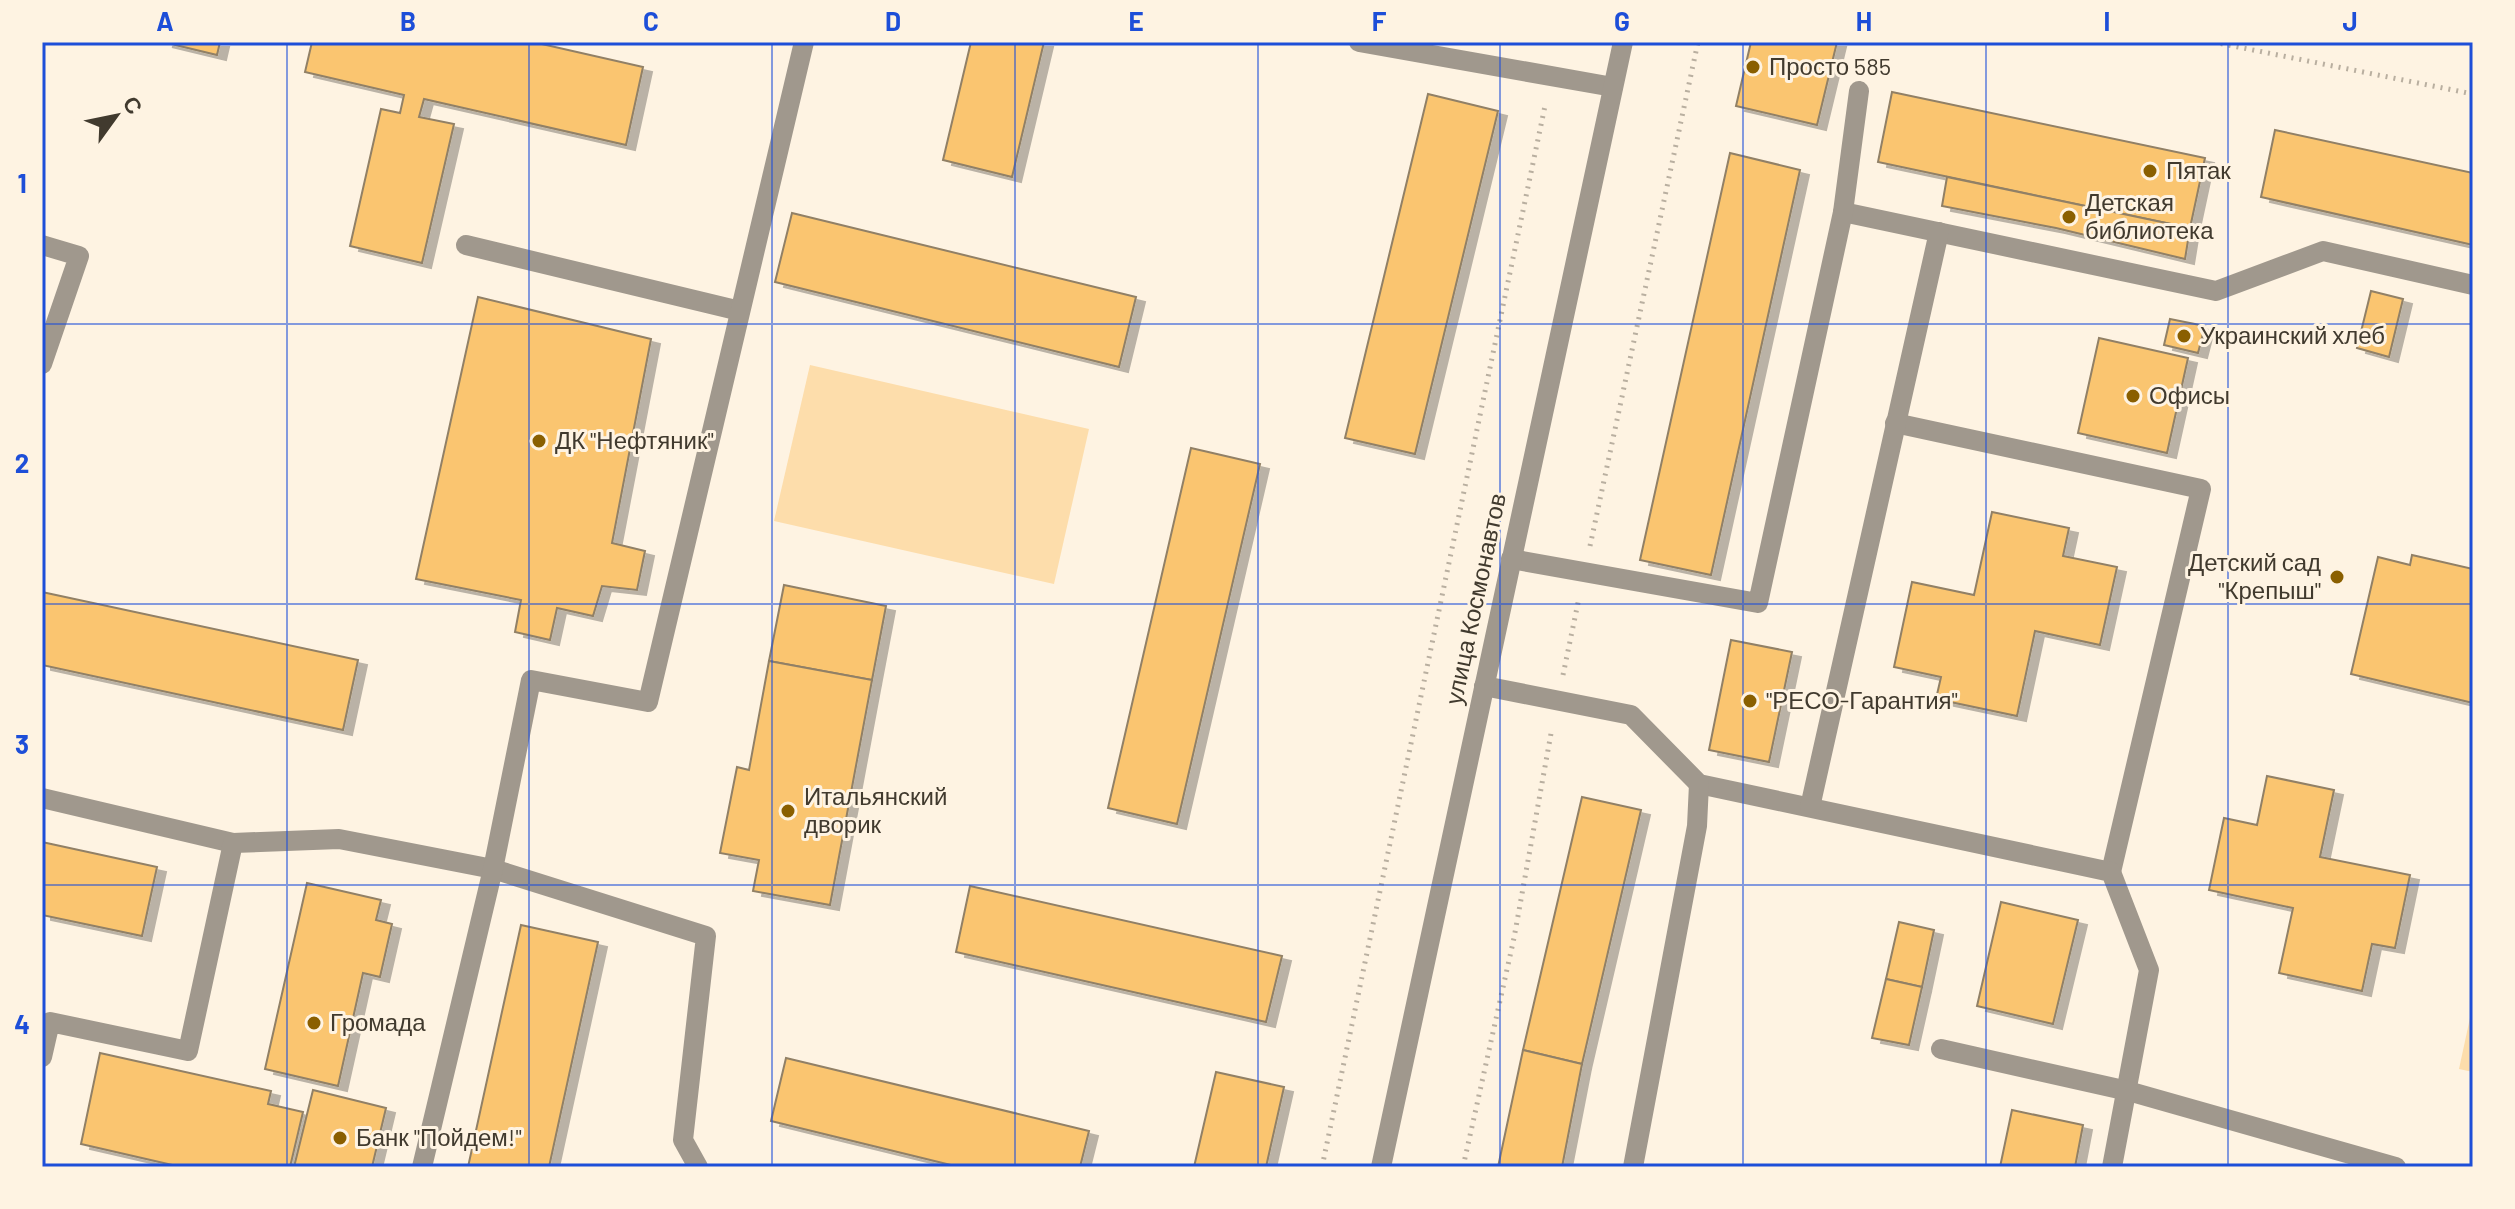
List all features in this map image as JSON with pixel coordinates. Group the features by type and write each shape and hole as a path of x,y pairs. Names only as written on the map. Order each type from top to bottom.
{"street":[{"path":"422,1167 493,869 531,680 648,702 804,42"},
{"path":"1359,42 1613,87"},
{"name":"улица Космонавтов","path":"1381,1167 1623,42"},
{"path":"1511,559 1758,603 1843,212 1859,91"},
{"path":"1843,212 2216,291 2323,251 2473,285"},
{"path":"1810,807 1939,232"},
{"path":"42,245 79,256 42,364"},
{"path":"466,245 740,311"},
{"path":"1895,423 2201,489 2111,872 2149,970 2112,1167"},
{"path":"1484,686 1631,715 1699,784 2111,872"},
{"path":"1633,1167 1697,826 1699,784"},
{"path":"42,798 233,843 339,839 493,869 706,936 683,1140 698,1167"},
{"path":"42,1057 46,1022 188,1051 233,843"},
{"path":"1941,1049 2128,1091 2396,1167"}],"path":[{"path":"2213,42 2473,94"},
{"path":"1322,1167 1551,76"}],"shaded area":[{"path":"810,365 1089,429 1054,584 774,521"},
{"path":"2473,1004 2473,1072 2459,1069"}],"building":[{"path":"163,42 220,42 217,55"},
{"path":"312,42 533,42 643,67 626,145 424,99 419,117 454,124 422,263 350,246 381,109 400,113 404,95 305,72"},
{"path":"971,42 1044,42 1012,177 943,160"},
{"path":"1751,42 1837,42 1817,125 1736,106"},
{"path":"1892,92 2205,158 2190,228 1878,162"},
{"path":"1428,94 1498,111 1415,454 1345,438"},
{"path":"2275,130 2473,173 2473,245 2261,197"},
{"path":"1730,153 1800,170 1711,575 1640,560"},
{"name":"Детская библиотека","path":"1947,177 2190,228 2185,259 2056,228 1942,206"},
{"path":"792,213 1136,297 1119,367 775,282"},
{"path":"2371,291 2403,299 2389,357 2357,348"},
{"name":"ДК \"Нефтяник\"","path":"478,297 651,339 612,543 645,551 637,590 602,586 593,616 557,608 550,640 515,632 521,600 416,579"},
{"name":"Украинский хлеб","path":"2170,319 2205,326 2198,353 2164,345"},
{"name":"Офисы","path":"2099,338 2188,358 2167,453 2078,433"},
{"path":"1191,448 1260,464 1177,824 1108,808"},
{"path":"1992,512 2069,528 2063,556 2117,567 2100,645 2035,631 2017,716 1936,699 1941,677 1894,667 1912,582 1974,595"},
{"path":"2412,555 2473,569 2473,703 2351,674 2378,557 2410,565"},
{"path":"784,585 886,606 872,680 769,661"},
{"path":"42,592 358,660 343,730 42,665"},
{"name":"\"РЕСО-Гарантия\"","path":"1731,640 1792,652 1769,762 1709,750"},
{"name":"Итальянский дворик","path":"769,661 872,680 830,905 753,891 759,860 720,853 737,767 749,770"},
{"path":"2267,776 2334,790 2320,857 2410,875 2395,948 2372,944 2362,991 2279,973 2293,908 2209,890 2224,818 2257,825"},
{"path":"1582,797 1641,810 1582,1064 1523,1050"},
{"path":"42,842 157,867 142,936 42,915"},
{"name":"Громада","path":"307,883 381,900 376,920 392,924 380,977 363,973 338,1086 265,1069"},
{"path":"970,886 1282,956 1266,1022 956,952"},
{"path":"2001,902 2078,920 2053,1024 1977,1006"},
{"path":"1899,922 1934,930 1922,987 1886,979"},
{"path":"521,925 598,942 549,1167 468,1167"},
{"path":"1886,979 1922,987 1909,1045 1872,1038"},
{"path":"1523,1050 1582,1064 1562,1167 1498,1167"},
{"path":"100,1053 271,1091 268,1104 303,1112 290,1167 181,1167 81,1144"},
{"path":"786,1058 1089,1131 1080,1167 959,1167 771,1121"},
{"path":"1216,1072 1284,1087 1266,1167 1194,1167"},
{"name":"Банк \"Пойдем!\"","path":"313,1090 386,1108 372,1167 294,1167"},
{"path":"2012,1110 2083,1125 2075,1167 2000,1167"}],"place":[{"name":"Просто 585","path":"1753,67"},
{"name":"Пятак","path":"2150,171"},
{"name":"Детская библиотека","path":"2069,217"},
{"name":"Украинский хлеб","path":"2184,336"},
{"name":"Офисы","path":"2133,396"},
{"name":"ДК \"Нефтяник\"","path":"539,441"},
{"name":"Детский сад \"Крепыш\"","path":"2337,577"},
{"name":"\"РЕСО-Гарантия\"","path":"1750,701"},
{"name":"Итальянский дворик","path":"788,811"},
{"name":"Громада","path":"314,1023"},
{"name":"Банк \"Пойдем!\"","path":"340,1138"}]}
